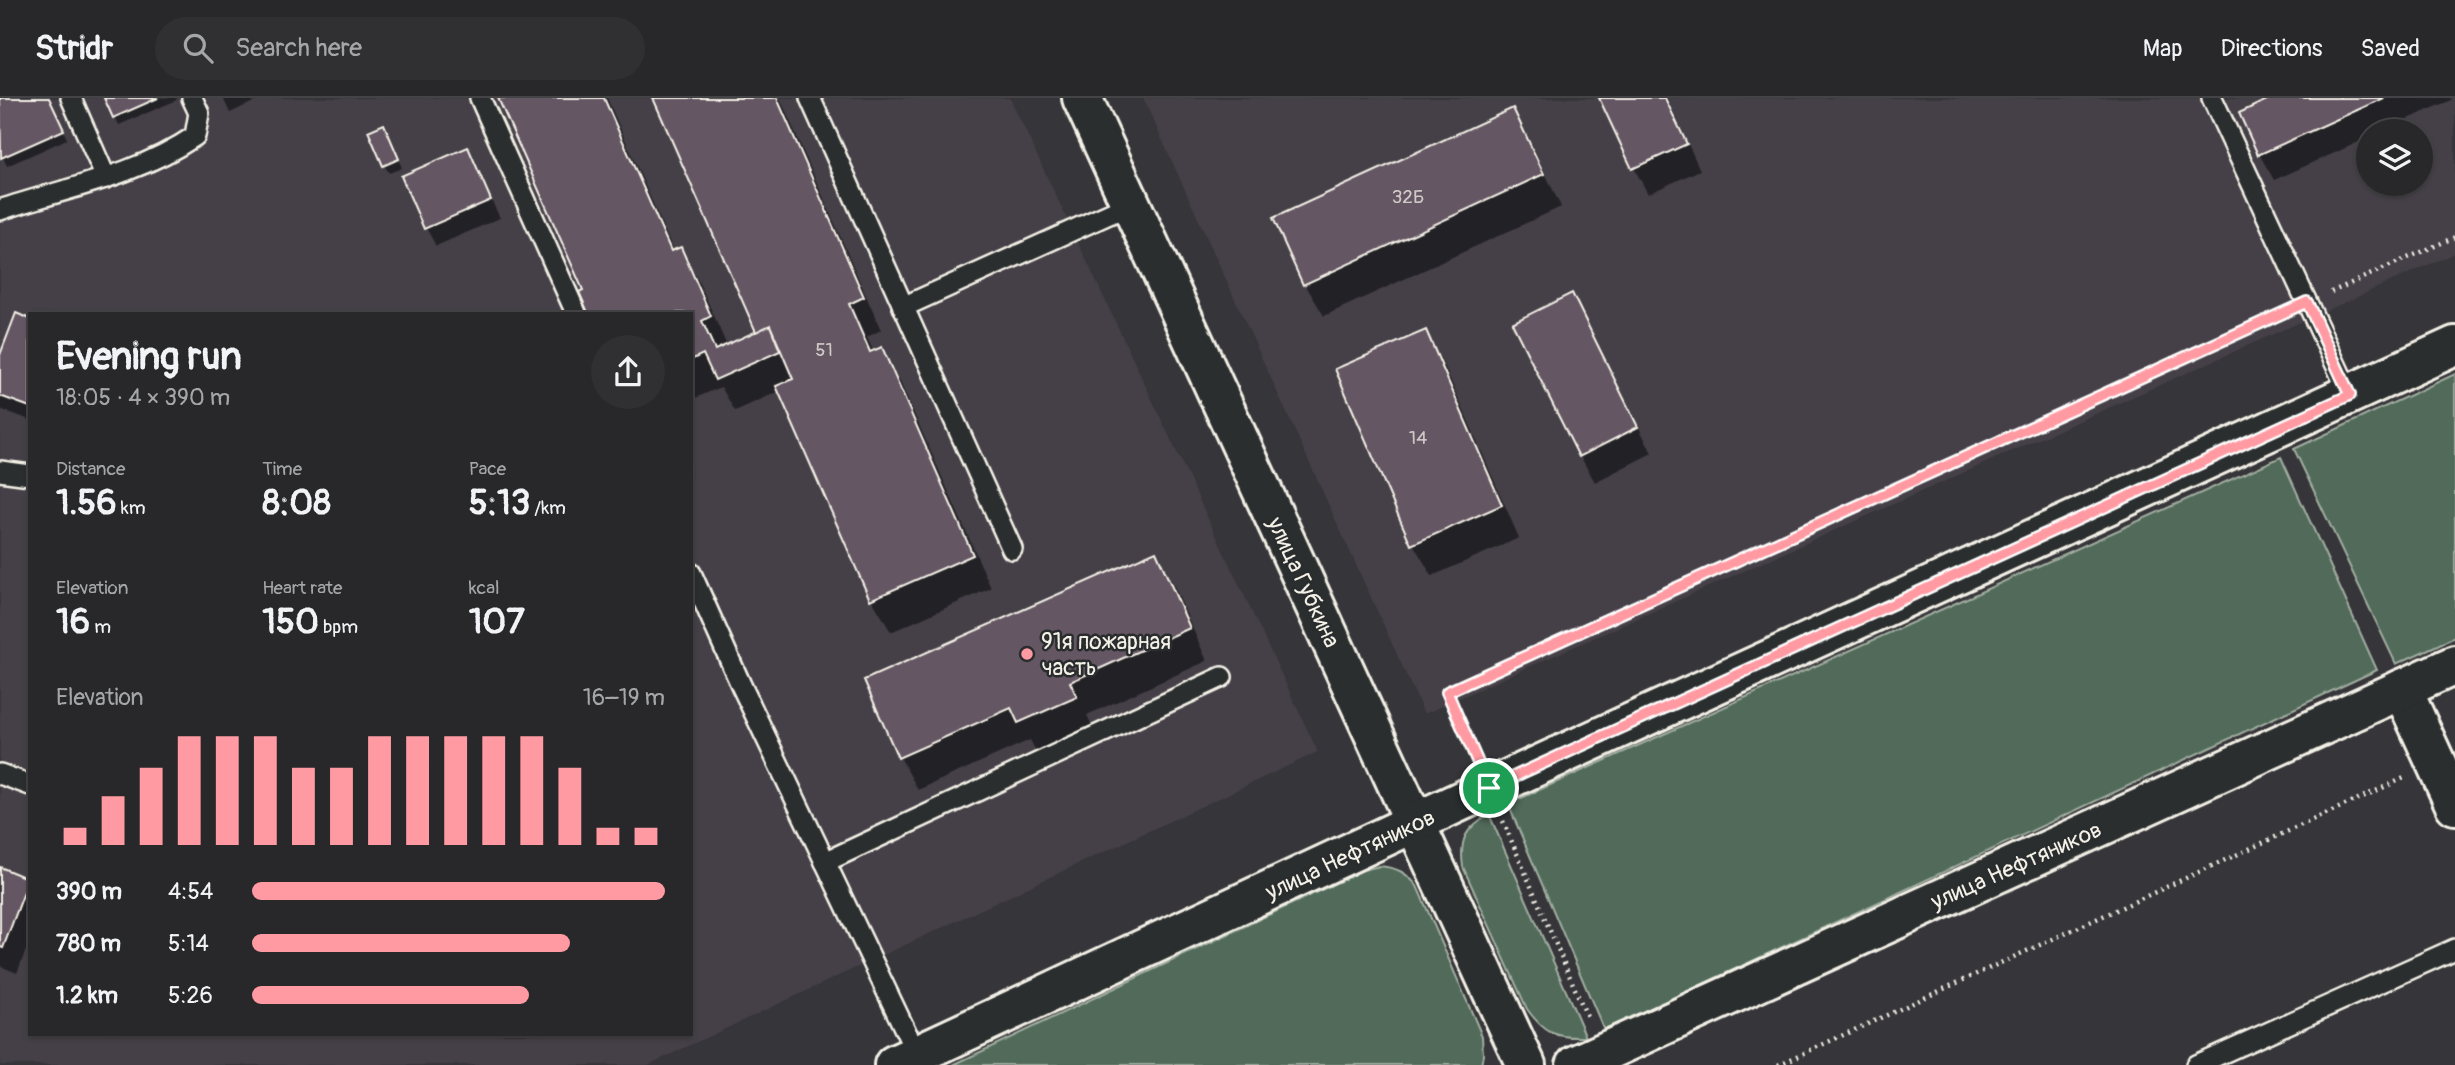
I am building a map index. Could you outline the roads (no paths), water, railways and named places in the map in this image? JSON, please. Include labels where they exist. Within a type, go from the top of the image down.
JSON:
[{"type":"main road","name":"улица Губкина","points":[[1083,98],[1526,1065]]},
{"type":"main road","name":"улица Нефтяников","points":[[905,1060],[1489,788],[2455,346]]},
{"type":"main road","name":"улица Нефтяников","points":[[1590,1059],[2455,665]]},
{"type":"main road","points":[[2402,689],[2455,805]]},
{"type":"lane","points":[[71,98],[106,178]]},
{"type":"lane","points":[[0,209],[106,178],[171,152],[195,136],[198,113],[192,98]]},
{"type":"lane","points":[[480,98],[576,312]]},
{"type":"lane","points":[[810,98],[1012,549]]},
{"type":"lane","points":[[2211,98],[2350,395]]},
{"type":"lane","points":[[903,307],[1131,204]]},
{"type":"lane","points":[[0,471],[28,475]]},
{"type":"lane","points":[[693,577],[825,862],[905,1060]]},
{"type":"lane","points":[[825,862],[1222,677]]},
{"type":"lane","points":[[0,774],[28,784]]},
{"type":"lane","points":[[2196,1065],[2455,949]]},
{"type":"place","name":"91я пожарная часть","points":[[1027,654]]}]
